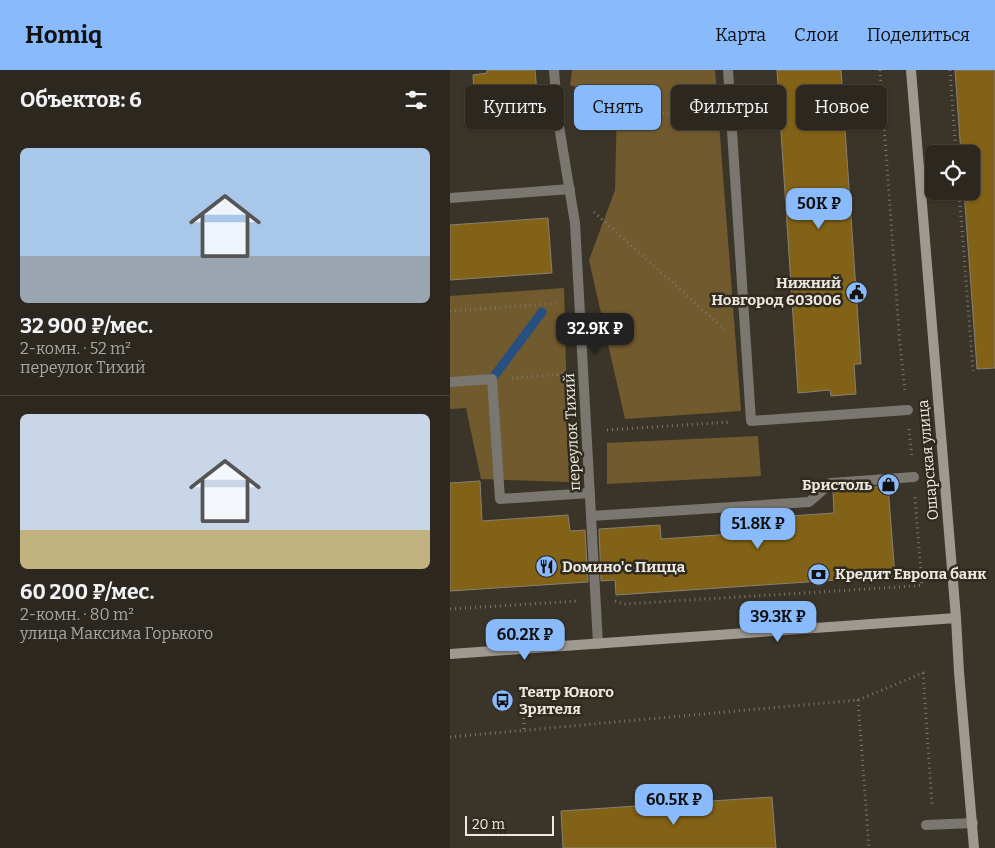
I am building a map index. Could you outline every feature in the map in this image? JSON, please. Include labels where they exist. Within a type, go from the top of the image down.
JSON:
[{"type":"main road","name":"Ошарская улица","points":[[911,70],[974,848]]},
{"type":"main road","points":[[450,654],[956,618]]},
{"type":"street","name":"переулок Тихий","points":[[554,70],[555,85]]},
{"type":"street","points":[[728,70],[751,421],[908,410]]},
{"type":"street","name":"переулок Тихий","points":[[560,130],[576,223],[598,644]]},
{"type":"street","points":[[450,198],[570,190]]},
{"type":"street","points":[[450,382],[492,379],[500,499],[590,493]]},
{"type":"street","points":[[591,516],[809,502],[832,483],[914,477]]},
{"type":"street","points":[[930,825],[973,823]]},
{"type":"path","points":[[450,610],[606,599],[624,604],[922,585],[908,410],[900,345],[880,70]]},
{"type":"path","points":[[950,70],[955,145]]},
{"type":"path","points":[[564,120],[671,113]]},
{"type":"path","points":[[570,190],[731,335]]},
{"type":"path","points":[[960,200],[973,371]]},
{"type":"path","points":[[450,311],[580,302]]},
{"type":"path","points":[[492,379],[584,373]]},
{"type":"path","points":[[586,431],[735,421]]},
{"type":"path","points":[[450,737],[858,700],[923,674],[930,825]]},
{"type":"path","points":[[523,694],[524,731]]},
{"type":"path","points":[[858,700],[869,848]]},
{"type":"shaded area","points":[[572,70],[715,70],[716,85],[671,85],[671,130],[720,130],[741,411],[625,419],[589,260],[615,190],[616,130],[661,130],[661,85],[574,85],[574,87],[570,85]]},
{"type":"shaded area","points":[[564,288],[569,482],[481,479],[466,408],[450,409],[450,296]]},
{"type":"shaded area","points":[[758,436],[761,476],[607,484],[607,443]]},
{"type":"building","points":[[487,70],[535,70],[536,85],[474,85],[473,75],[487,73]]},
{"type":"building","points":[[777,70],[841,70],[842,85],[796,85],[796,130],[845,130],[861,364],[854,364],[856,394],[831,396],[830,390],[798,393],[781,130],[786,130],[786,85],[778,85]]},
{"type":"building","points":[[955,70],[995,70],[995,368],[977,369],[965,200],[980,200],[980,145],[960,145]]},
{"type":"building","points":[[548,218],[552,273],[450,280],[450,225]]},
{"type":"building","points":[[480,481],[482,521],[568,515],[570,531],[585,530],[588,582],[450,591],[450,483]]},
{"type":"building","points":[[888,486],[895,576],[616,595],[615,580],[601,581],[599,529],[660,525],[661,539],[732,534],[731,520],[834,513],[834,490]]},
{"type":"building","points":[[772,797],[776,848],[563,848],[561,811]]},
{"type":"waterway","points":[[492,379],[542,312]]},
{"type":"place","name":"Нижний Новгород 603006","points":[[857,292]]},
{"type":"place","name":"Бристоль","points":[[888,485]]},
{"type":"place","name":"Dомино'с Пицца","points":[[546,567]]},
{"type":"place","name":"Кредит Европа банк","points":[[819,574]]},
{"type":"place","name":"Театр Юного Зрителя","points":[[503,701]]}]
